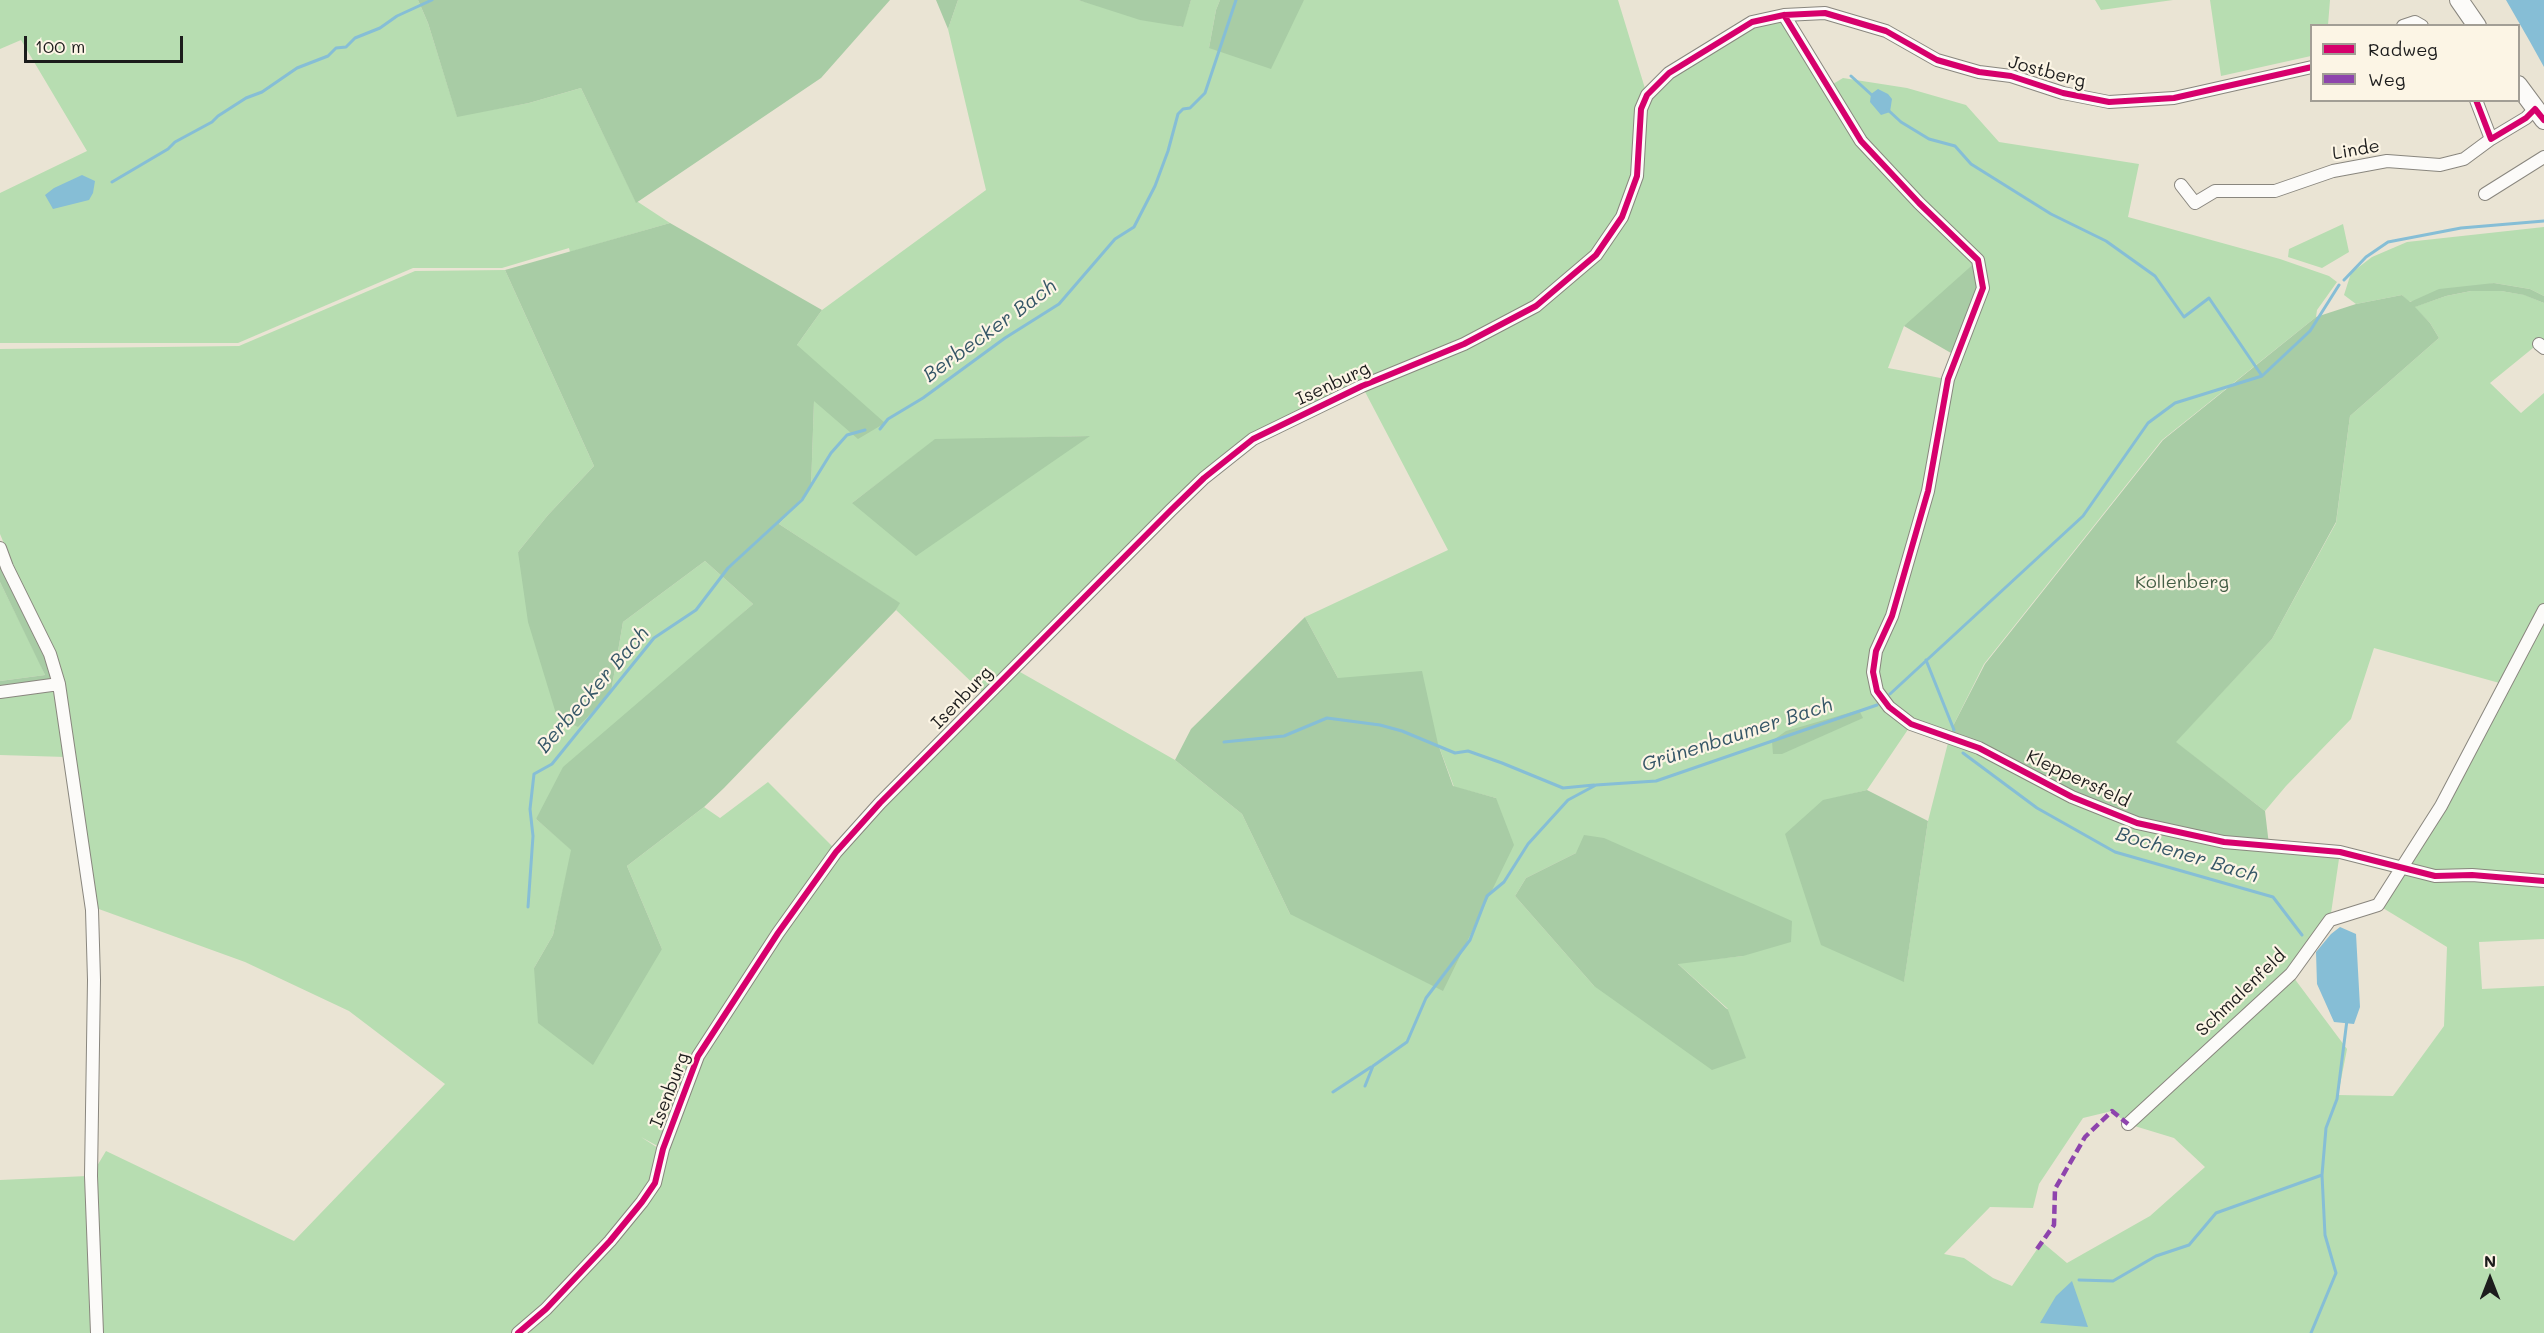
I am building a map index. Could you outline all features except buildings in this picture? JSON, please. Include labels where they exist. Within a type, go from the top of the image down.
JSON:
[{"type":"main road","points":[[2459,0],[2475,24]]},
{"type":"main road","points":[[2520,88],[2539,114]]},
{"type":"street","name":"Jostberg","points":[[1596,255],[1622,217],[1637,176],[1641,109],[1647,95],[1669,73],[1752,22],[1784,15],[1825,13],[1886,31],[1937,60],[1979,72],[2011,76],[2063,93],[2109,102],[2174,98],[2310,67]]},
{"type":"street","name":"Kleppersfeld","points":[[1784,15],[1861,141],[1919,203],[1978,260],[1983,288],[1948,379],[1928,491],[1892,616],[1876,651],[1873,672],[1877,691],[1889,707],[1911,724],[1979,748],[2072,797],[2137,823],[2224,842],[2340,852],[2435,876],[2472,875],[2544,880]]},
{"type":"street","points":[[2477,102],[2491,139]]},
{"type":"street","name":"Linde","points":[[2181,185],[2195,203],[2215,191],[2275,191],[2333,171],[2387,161],[2440,165],[2464,159],[2526,118],[2539,114]]},
{"type":"street","points":[[2485,194],[2544,157]]},
{"type":"street","name":"Isenburg","points":[[518,1333],[546,1308],[610,1241],[655,1183],[663,1149],[698,1056],[778,933],[836,852],[887,796],[1083,597],[1204,478],[1252,439],[1362,386],[1464,344],[1536,306],[1596,255]]},
{"type":"street","points":[[0,548],[17,589],[50,654],[59,684],[92,910],[94,980],[91,1176],[97,1333]]},
{"type":"street","points":[[2402,869],[2441,806],[2544,610]]},
{"type":"street","points":[[0,692],[59,684]]},
{"type":"street","name":"Schmalenfeld","points":[[2128,1124],[2291,974],[2330,920],[2378,905],[2402,869]]},
{"type":"green space","points":[[0,0],[418,0],[428,23],[457,116],[529,103],[581,88],[635,200],[670,223],[570,252],[569,248],[502,268],[413,268],[238,343],[0,343],[0,193],[87,151],[21,40],[0,49]]},
{"type":"green space","points":[[418,0],[890,0],[821,78],[636,203],[581,88],[529,103],[457,117],[428,23]]},
{"type":"green space","points":[[936,0],[958,0],[948,29]]},
{"type":"green space","points":[[958,0],[1078,0],[1182,27],[1191,0],[1220,0],[1209,48],[1304,0],[1618,0],[1647,95],[1752,22],[1784,15],[1828,87],[1843,78],[1907,88],[1966,105],[1999,142],[2139,164],[2128,217],[2280,259],[2329,276],[2337,282],[2317,310],[2316,317],[2162,440],[1984,664],[1953,726],[1950,739],[2137,823],[2340,852],[2330,920],[2291,974],[2347,1049],[2338,1095],[2393,1096],[2444,1026],[2447,947],[2378,905],[2544,619],[2544,939],[2479,942],[2482,989],[2544,986],[2544,1333],[529,1333],[647,1204],[663,1149],[641,1137],[658,1148],[649,1180],[639,1199],[606,1238],[513,1333],[99,1333],[91,1176],[106,1151],[294,1241],[445,1084],[349,1011],[245,962],[96,908],[64,687],[0,534],[0,349],[239,346],[415,271],[505,270],[594,466],[548,515],[518,552],[611,692],[623,622],[705,561],[753,604],[676,672],[536,819],[572,850],[553,935],[534,968],[662,949],[627,866],[704,807],[720,818],[768,782],[840,854],[1004,676],[982,692],[896,610],[899,603],[779,524],[811,488],[814,400],[797,345],[822,310],[986,190],[948,29]],"holes":[[[1983,288],[1951,380],[1888,368],[1904,326]],[[1362,386],[1448,550],[1305,617],[1338,678],[1438,744],[1454,787],[1496,798],[1290,914],[1242,814],[1175,760],[1013,668],[1252,439]],[[1089,436],[852,503],[935,440]],[[1911,725],[1949,739],[1928,821],[1904,981],[1823,801],[1867,790]],[[1576,853],[1743,956],[1677,963],[1728,1009],[1594,986],[1515,896],[1526,878]],[[2112,1111],[2128,1124],[2174,1138],[2205,1167],[2150,1216],[2067,1263],[2042,1242],[2012,1286],[1993,1278],[1964,1258],[1944,1254],[1990,1207],[2033,1208],[2039,1184],[2083,1118]]]},
{"type":"green space","points":[[1078,0],[1191,0],[1183,27],[1140,20]]},
{"type":"green space","points":[[1220,0],[1304,0],[1271,69],[1209,48]]},
{"type":"green space","points":[[2095,0],[2173,0],[2101,10]]},
{"type":"green space","points":[[2210,0],[2330,0],[2328,24],[2310,24],[2310,56],[2221,76]]},
{"type":"green space","points":[[670,223],[822,310],[797,345],[885,423],[858,439],[814,401],[811,488],[779,524],[900,603],[896,610],[724,788],[704,807],[627,866],[662,949],[593,1065],[538,1023],[534,968],[553,935],[571,850],[536,819],[563,767],[753,604],[705,561],[623,622],[611,692],[578,727],[557,717],[528,622],[518,552],[548,515],[594,466],[505,270]]},
{"type":"green space","points":[[2343,224],[2349,252],[2322,268],[2288,257],[2289,249]]},
{"type":"green space","points":[[2544,227],[2544,296],[2530,289],[2494,283],[2409,302],[2402,295],[2356,304],[2344,295],[2351,273],[2372,257],[2407,242]]},
{"type":"green space","points":[[1978,260],[1983,288],[1951,353],[1904,326]]},
{"type":"green space","name":"Kollenberg","points":[[2494,283],[2530,289],[2544,296],[2544,303],[2524,295],[2501,291],[2471,291],[2446,296],[2415,307],[2430,323],[2439,338],[2350,416],[2336,522],[2272,639],[2176,742],[2265,811],[2269,845],[2137,823],[1950,739],[1953,726],[1985,664],[2163,440],[2316,317],[2356,304],[2402,295],[2410,302],[2439,289]]},
{"type":"green space","points":[[2471,291],[2501,291],[2525,295],[2544,303],[2544,339],[2490,383],[2521,413],[2544,393],[2544,603],[2503,684],[2374,648],[2351,719],[2265,811],[2175,742],[2272,639],[2336,523],[2350,416],[2439,338],[2430,323],[2414,307],[2446,296]]},
{"type":"green space","points":[[1090,436],[916,556],[852,503],[935,439]]},
{"type":"green space","points":[[0,560],[41,644],[53,677],[51,681],[0,690],[0,681],[45,675],[0,582]]},
{"type":"green space","points":[[0,582],[39,661],[45,675],[0,681]]},
{"type":"green space","points":[[1305,617],[1338,678],[1422,671],[1438,744],[1453,786],[1496,798],[1514,845],[1443,991],[1290,914],[1242,814],[1175,760],[1191,729]]},
{"type":"green space","points":[[51,690],[55,692],[66,757],[0,755],[0,695]]},
{"type":"green space","points":[[1859,710],[1863,718],[1782,754],[1773,754],[1772,741],[1786,731]]},
{"type":"green space","points":[[1867,790],[1928,821],[1904,982],[1821,945],[1785,834],[1823,800]]},
{"type":"green space","points":[[1584,835],[1604,838],[1792,921],[1791,942],[1743,956],[1678,964],[1728,1010],[1746,1058],[1712,1070],[1594,986],[1515,896],[1526,878],[1576,853]]},
{"type":"green space","points":[[87,1176],[93,1333],[0,1333],[0,1180]]},
{"type":"water","points":[[2506,0],[2544,0],[2544,67],[2520,24]]},
{"type":"water","points":[[1878,89],[1892,99],[1890,112],[1881,115],[1870,102],[1871,94]]},
{"type":"water","points":[[82,175],[95,181],[89,200],[53,209],[45,195],[54,188]]},
{"type":"water","points":[[2340,927],[2356,934],[2360,1007],[2354,1024],[2334,1022],[2317,984],[2316,952]]},
{"type":"water","points":[[2072,1281],[2088,1327],[2040,1323],[2056,1296]]},
{"type":"waterway","points":[[112,182],[168,149],[175,142],[212,122],[246,98],[262,92],[297,68],[328,56],[336,48],[346,47],[355,38],[380,28],[397,16],[432,0]]},
{"type":"waterway","name":"Berbecker Bach","points":[[880,429],[888,419],[923,398],[1005,338],[1059,304],[1115,239],[1134,227],[1155,186],[1178,114],[1183,109],[1190,108],[1205,93],[1236,0]]},
{"type":"waterway","points":[[1851,76],[1874,97]]},
{"type":"waterway","points":[[1888,110],[1901,122],[1929,139],[1955,146],[1971,164],[2051,214],[2106,241],[2155,276],[2184,317],[2209,298],[2262,376]]},
{"type":"waterway","name":"Grünenbaumer Bach","points":[[2344,280],[2366,257],[2388,242],[2461,228],[2544,221]]},
{"type":"waterway","name":"Grünenbaumer Bach","points":[[1890,694],[2083,516],[2148,423],[2175,403],[2262,376],[2310,331],[2339,285]]},
{"type":"waterway","name":"Berbecker Bach","points":[[528,907],[533,836],[530,809],[534,774],[552,764],[654,638],[696,610],[728,568],[802,500],[831,453],[847,435],[865,430]]},
{"type":"waterway","name":"Bochener Bach","points":[[1926,660],[1954,730]]},
{"type":"waterway","name":"Grünenbaumer Bach","points":[[1365,1086],[1373,1066],[1407,1042],[1426,998],[1470,940],[1487,896],[1504,882],[1528,844],[1568,800],[1596,785],[1656,781],[1877,705]]},
{"type":"waterway","points":[[1224,742],[1284,736],[1327,718],[1380,725],[1402,731],[1455,753],[1468,751],[1502,763],[1563,788],[1594,785]]},
{"type":"waterway","name":"Bochener Bach","points":[[1963,753],[2037,808],[2115,852],[2273,897],[2302,935]]},
{"type":"waterway","name":"Bochener Bach","points":[[2311,1333],[2336,1273],[2325,1235],[2322,1175],[2326,1128],[2337,1099],[2347,1020]]},
{"type":"waterway","points":[[1333,1092],[1371,1067]]},
{"type":"waterway","points":[[2079,1280],[2113,1281],[2156,1256],[2189,1245],[2216,1213],[2322,1175]]},
{"type":"marked path","points":[[2037,1249],[2054,1225],[2055,1189],[2085,1137],[2112,1111],[2128,1124]]},
{"type":"cycle path","points":[[518,1333],[546,1309],[610,1241],[655,1183],[663,1149],[698,1056],[778,933],[836,852],[880,803],[1171,510],[1204,478],[1253,439],[1362,386],[1464,344],[1536,306],[1596,255],[1622,217],[1637,176],[1641,109],[1647,95],[1669,73],[1752,22],[1784,15],[1825,13],[1886,31],[1937,60],[1979,72],[2011,76],[2063,93],[2109,102],[2174,98],[2310,67]]},
{"type":"cycle path","points":[[1784,15],[1861,141],[1919,203],[1978,260],[1983,288],[1948,379],[1928,491],[1892,616],[1876,651],[1873,672],[1877,691],[1889,707],[1911,724],[1979,748],[2072,797],[2137,823],[2224,842],[2340,852],[2435,876],[2472,875],[2544,881]]},
{"type":"cycle path","points":[[2477,102],[2491,139],[2526,118],[2535,109],[2544,120]]}]
